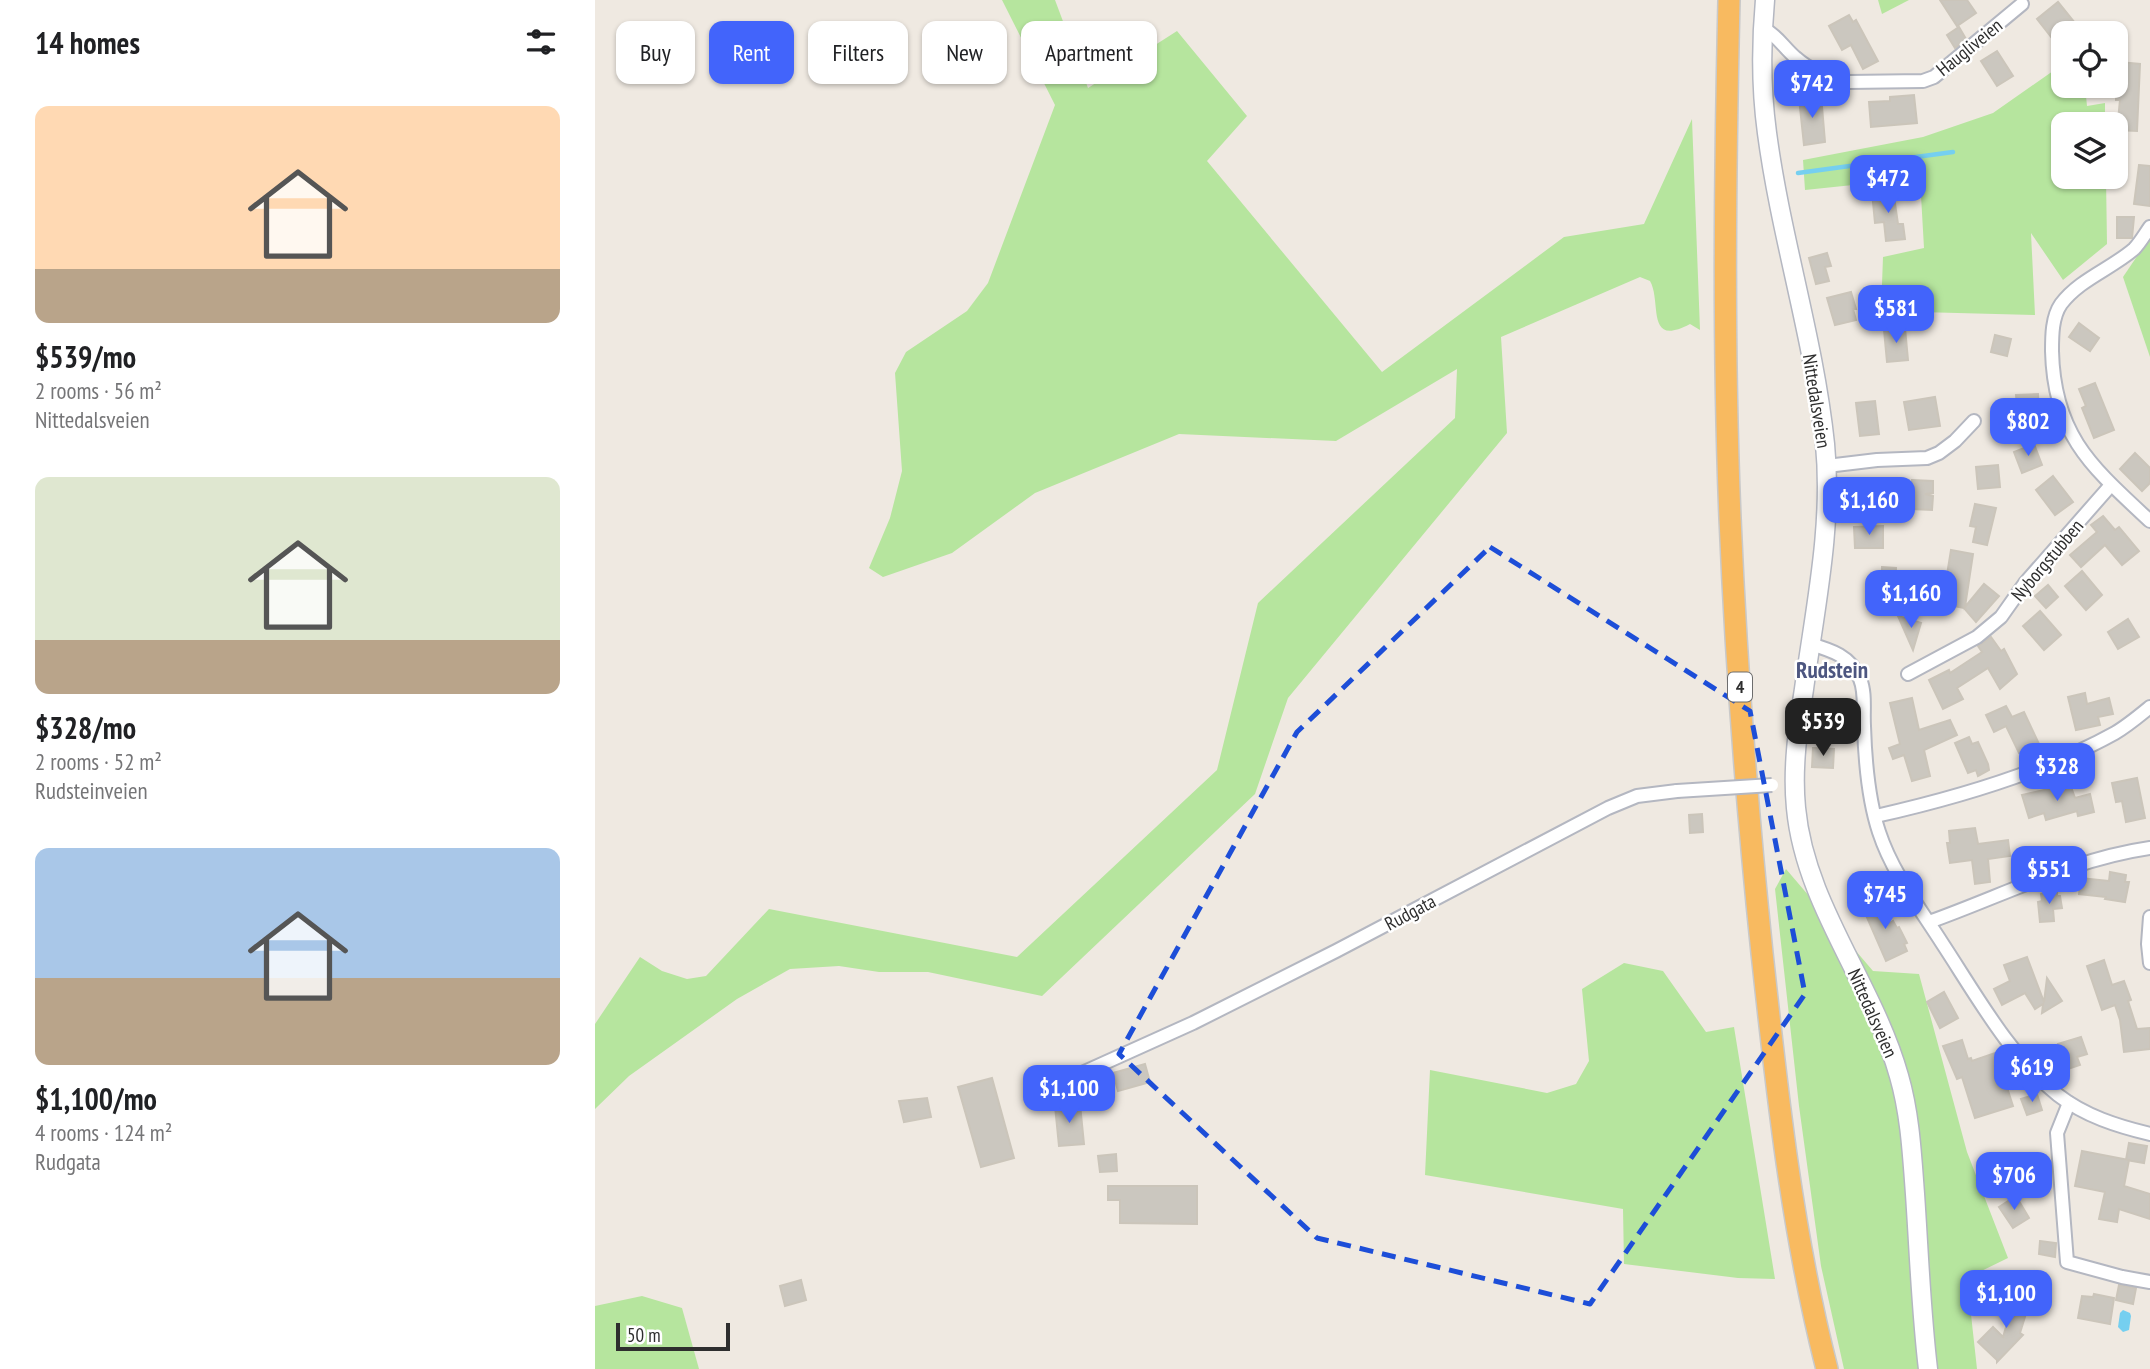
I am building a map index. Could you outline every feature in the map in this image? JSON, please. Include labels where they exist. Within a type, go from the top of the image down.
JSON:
[{"type":"highway","name":"4","points":[[1715,0],[1713,373],[1717,518],[1729,734],[1750,973],[1769,1133],[1789,1258],[1813,1369]]},
{"type":"highway","name":"4","points":[[1729,0],[1725,273],[1728,464],[1748,813],[1784,1143],[1802,1256],[1826,1369]]},
{"type":"main road","name":"Nittedalsveien","points":[[1765,0],[1762,72],[1767,134],[1815,377],[1827,467],[1826,523],[1797,738],[1794,785],[1798,824],[1810,872],[1886,1038],[1903,1094],[1912,1158],[1928,1369]]},
{"type":"street","name":"Haugliveien","points":[[1763,28],[1773,33],[1805,65],[1839,80],[1923,81],[1934,77],[2022,4]]},
{"type":"street","points":[[2150,227],[2134,248],[2072,292],[2059,306],[2052,331],[2053,372],[2059,408],[2067,427],[2091,463],[2150,521]]},
{"type":"street","points":[[1827,467],[1927,457],[1939,453],[1955,441],[1974,421]]},
{"type":"street","name":"Nyborgstubben","points":[[1908,674],[1977,637],[1995,622],[2025,583],[2111,485]]},
{"type":"street","points":[[1810,644],[1828,649],[1849,661],[1861,680],[1867,763],[1879,832],[1908,892],[2011,1045],[2044,1082],[2079,1110],[2113,1125],[2150,1134]]},
{"type":"street","points":[[1876,817],[1956,796],[2064,758],[2118,732],[2150,707]]},
{"type":"street","name":"Rudgata","points":[[1040,1092],[1217,1011],[1608,807],[1637,796],[1677,791],[1794,785]]},
{"type":"street","points":[[1929,922],[2060,871],[2127,851],[2150,848]]},
{"type":"street","points":[[2150,917],[2150,963]]},
{"type":"street","points":[[2069,1103],[2057,1133],[2067,1262],[2150,1282]]},
{"type":"highlighted area","points":[[1490,547],[1750,711],[1805,994],[1590,1304],[1317,1238],[1119,1054],[1297,732]]},
{"type":"green space","points":[[1002,0],[1055,0],[1063,21],[1021,21],[1021,38]]},
{"type":"green space","points":[[1878,0],[1909,0],[1882,14]]},
{"type":"green space","points":[[1177,31],[1247,116],[1207,161],[1382,372],[1564,237],[1644,224],[1692,119],[1700,330],[1690,324],[1676,330],[1666,330],[1661,326],[1650,281],[1640,277],[1501,337],[1507,433],[1288,698],[1255,794],[1042,996],[928,972],[879,972],[839,966],[790,969],[737,999],[629,1076],[595,1109],[595,1024],[640,957],[662,971],[687,979],[706,976],[769,909],[1017,957],[1217,770],[1258,603],[1455,418],[1457,369],[1336,441],[1179,434],[1035,493],[952,553],[883,577],[869,568],[890,518],[902,471],[895,373],[906,352],[967,311],[988,283],[1055,105],[1044,84],[1086,84],[1088,88],[1094,84],[1157,84],[1157,44]]},
{"type":"green space","points":[[2051,72],[2051,98],[2086,98],[2087,106],[2105,103],[2105,112],[2051,112],[2051,189],[2106,189],[2107,244],[2063,280],[2031,233],[2035,315],[1881,311],[1883,257],[1924,248],[1920,178],[1805,190],[1803,160],[1923,137],[1993,113]]},
{"type":"green space","points":[[2150,237],[2150,357],[2123,277]]},
{"type":"green space","points":[[1786,869],[1873,971],[1919,974],[1967,1152],[2008,1258],[1967,1278],[1977,1369],[1844,1369],[1821,1266],[1799,1106],[1775,889]]},
{"type":"green space","points":[[1624,963],[1663,971],[1706,1032],[1734,1027],[1775,1279],[1738,1278],[1624,1264],[1623,1209],[1425,1175],[1430,1070],[1547,1093],[1576,1084],[1589,1061],[1582,989]]},
{"type":"green space","points":[[642,1296],[682,1308],[699,1369],[595,1369],[595,1306]]},
{"type":"water","points":[[2123,1310],[2131,1316],[2129,1330],[2123,1332],[2118,1327]]},
{"type":"building","points":[[1940,0],[1967,0],[1976,13],[1957,26]]},
{"type":"building","points":[[2058,2],[2073,21],[2051,21],[2051,37],[2037,19]]},
{"type":"building","points":[[1849,15],[1853,22],[1856,20],[1878,61],[1863,69],[1851,45],[1842,50],[1829,26]]},
{"type":"building","points":[[1959,27],[1966,39],[1955,48],[1947,35]]},
{"type":"building","points":[[1997,51],[2013,76],[1997,86],[1981,61]]},
{"type":"building","points":[[2128,63],[2140,64],[2137,131],[2128,131],[2128,112],[2119,112],[2120,100],[2116,100],[2128,98]]},
{"type":"building","points":[[1821,95],[1825,142],[1804,145],[1799,98]]},
{"type":"building","points":[[1914,95],[1917,123],[1871,127],[1869,102],[1890,101],[1890,97]]},
{"type":"building","points":[[2139,165],[2150,166],[2150,206],[2134,204]]},
{"type":"building","points":[[1893,190],[1898,224],[1903,224],[1905,239],[1886,241],[1884,222],[1875,223],[1872,192]]},
{"type":"building","points":[[2117,217],[2134,217],[2132,238],[2117,238]]},
{"type":"building","points":[[1827,253],[1831,266],[1825,267],[1829,281],[1816,284],[1809,258]]},
{"type":"building","points":[[1851,292],[1856,320],[1835,325],[1827,298]]},
{"type":"building","points":[[2079,323],[2099,338],[2090,351],[2069,337]]},
{"type":"building","points":[[1905,328],[1908,360],[1887,362],[1884,330]]},
{"type":"building","points":[[1995,335],[2011,339],[2007,356],[1991,352]]},
{"type":"building","points":[[2095,383],[2114,430],[2094,438],[2082,408],[2086,406],[2079,389]]},
{"type":"building","points":[[2038,394],[2039,417],[2018,418],[2016,395]]},
{"type":"building","points":[[1935,397],[1940,426],[1909,430],[1904,402]]},
{"type":"building","points":[[1875,401],[1879,434],[1860,436],[1856,403]]},
{"type":"building","points":[[2034,444],[2042,465],[2022,473],[2014,452]]},
{"type":"building","points":[[2135,453],[2150,468],[2150,483],[2142,491],[2120,469]]},
{"type":"building","points":[[1998,465],[2000,487],[1978,489],[1976,467]]},
{"type":"building","points":[[2053,476],[2073,502],[2055,515],[2036,490]]},
{"type":"building","points":[[1912,480],[1933,481],[1933,493],[1925,494],[1933,496],[1932,510],[1911,509]]},
{"type":"building","points":[[1887,499],[1908,501],[1906,519],[1885,517]]},
{"type":"building","points":[[1975,504],[1996,508],[1987,545],[1973,542],[1976,527],[1970,526]]},
{"type":"building","points":[[2103,516],[2115,530],[2119,527],[2139,551],[2122,565],[2105,545],[2081,567],[2070,555],[2097,532],[2091,525]]},
{"type":"building","points":[[1883,526],[1883,548],[1855,548],[1854,527]]},
{"type":"building","points":[[1951,550],[1973,554],[1965,607],[1984,584],[1999,596],[1976,622],[1964,608],[1934,602],[1939,580],[1946,581]]},
{"type":"building","points":[[1882,567],[1896,568],[1895,597],[1881,596]]},
{"type":"building","points":[[2082,571],[2102,595],[2086,610],[2065,586]]},
{"type":"building","points":[[2048,585],[2058,597],[2046,608],[2035,596]]},
{"type":"building","points":[[2040,611],[2061,635],[2044,650],[2023,626]]},
{"type":"building","points":[[1898,616],[1921,623],[1913,650]]},
{"type":"building","points":[[2128,619],[2139,637],[2118,649],[2108,632]]},
{"type":"building","points":[[1991,637],[2001,651],[2004,649],[2017,674],[2000,689],[1988,668],[1957,688],[1963,699],[1943,709],[1929,680],[1949,670],[1950,673],[1982,652],[1978,646]]},
{"type":"building","points":[[2085,693],[2087,704],[2109,698],[2113,714],[2098,717],[2100,725],[2076,730],[2068,697]]},
{"type":"building","points":[[1912,698],[1919,730],[1950,720],[1957,735],[1924,750],[1930,776],[1912,781],[1904,755],[1893,759],[1889,748],[1900,744],[1890,703]]},
{"type":"building","points":[[2006,706],[2012,717],[2024,712],[2039,744],[2019,753],[2006,726],[1994,732],[1986,715]]},
{"type":"building","points":[[1969,737],[1972,744],[1978,742],[1988,764],[1989,770],[1978,776],[1976,770],[1968,773],[1955,743]]},
{"type":"building","points":[[1813,748],[1834,749],[1833,768],[1812,767]]},
{"type":"building","points":[[2137,778],[2145,818],[2126,822],[2122,801],[2116,802],[2112,783]]},
{"type":"building","points":[[2070,784],[2075,798],[2090,794],[2094,812],[2078,816],[2077,811],[2046,820],[2044,813],[2029,818],[2022,795]]},
{"type":"building","points":[[1702,814],[1703,832],[1690,833],[1689,815]]},
{"type":"building","points":[[1975,828],[1978,844],[2008,840],[2010,856],[1988,859],[1990,882],[1975,884],[1972,860],[1950,863],[1947,843],[1950,843],[1949,831]]},
{"type":"building","points":[[2110,872],[2126,875],[2125,882],[2129,882],[2125,902],[2079,894],[2081,878],[2109,881]]},
{"type":"building","points":[[2057,892],[2062,908],[2053,909],[2054,921],[2040,922],[2038,902],[2042,901],[2041,894]]},
{"type":"building","points":[[1878,898],[1890,923],[1893,921],[1897,928],[1899,927],[1907,943],[1904,944],[1907,951],[1886,961],[1862,906]]},
{"type":"building","points":[[2027,957],[2044,1002],[2047,978],[2062,1001],[2042,1013],[2043,1004],[2035,1009],[2025,993],[2002,1005],[1994,989],[2010,981],[2004,965]]},
{"type":"building","points":[[2104,960],[2112,985],[2124,981],[2137,1029],[2150,1028],[2150,1049],[2124,1052],[2115,1005],[2102,1010],[2087,966]]},
{"type":"building","points":[[1944,992],[1958,1018],[1940,1028],[1927,1002]]},
{"type":"building","points":[[2081,1037],[2087,1054],[2077,1057],[2080,1065],[2065,1070],[2058,1044]]},
{"type":"building","points":[[1962,1040],[1968,1059],[1971,1058],[1972,1061],[1998,1052],[2013,1106],[1975,1118],[1962,1077],[1957,1079],[1943,1046]]},
{"type":"building","points":[[1145,1064],[1150,1082],[1118,1091],[1113,1073]]},
{"type":"building","points":[[992,1078],[1014,1158],[981,1167],[958,1087]]},
{"type":"building","points":[[2037,1094],[2042,1110],[2027,1115],[2021,1099]]},
{"type":"building","points":[[927,1098],[931,1117],[904,1122],[899,1101]]},
{"type":"building","points":[[1080,1104],[1084,1144],[1059,1146],[1055,1106]]},
{"type":"building","points":[[2129,1143],[2147,1146],[2144,1163],[2126,1160]]},
{"type":"building","points":[[2082,1151],[2129,1160],[2124,1186],[2150,1194],[2150,1219],[2119,1209],[2117,1222],[2099,1219],[2105,1192],[2075,1186]]},
{"type":"building","points":[[1116,1154],[1117,1171],[1100,1172],[1098,1156]]},
{"type":"building","points":[[1108,1186],[1197,1186],[1197,1224],[1120,1223],[1120,1200],[1108,1200]]},
{"type":"building","points":[[2016,1196],[2029,1218],[2013,1228],[1999,1207]]},
{"type":"building","points":[[2040,1241],[2056,1243],[2055,1257],[2039,1254]]},
{"type":"building","points":[[801,1280],[806,1300],[785,1306],[780,1286]]},
{"type":"building","points":[[2119,1285],[2136,1288],[2133,1304],[2116,1300]]},
{"type":"building","points":[[2010,1294],[2024,1298],[2022,1306],[2028,1307],[2020,1333],[2023,1335],[1997,1362],[1978,1342],[1993,1327],[2003,1337],[2012,1307],[2007,1306]]},
{"type":"building","points":[[2094,1294],[2114,1298],[2110,1324],[2078,1318],[2082,1296],[2093,1297]]},
{"type":"waterway","points":[[1798,173],[1953,152]]},
{"type":"district","name":"Rudstein","points":[[1832,670]]}]
